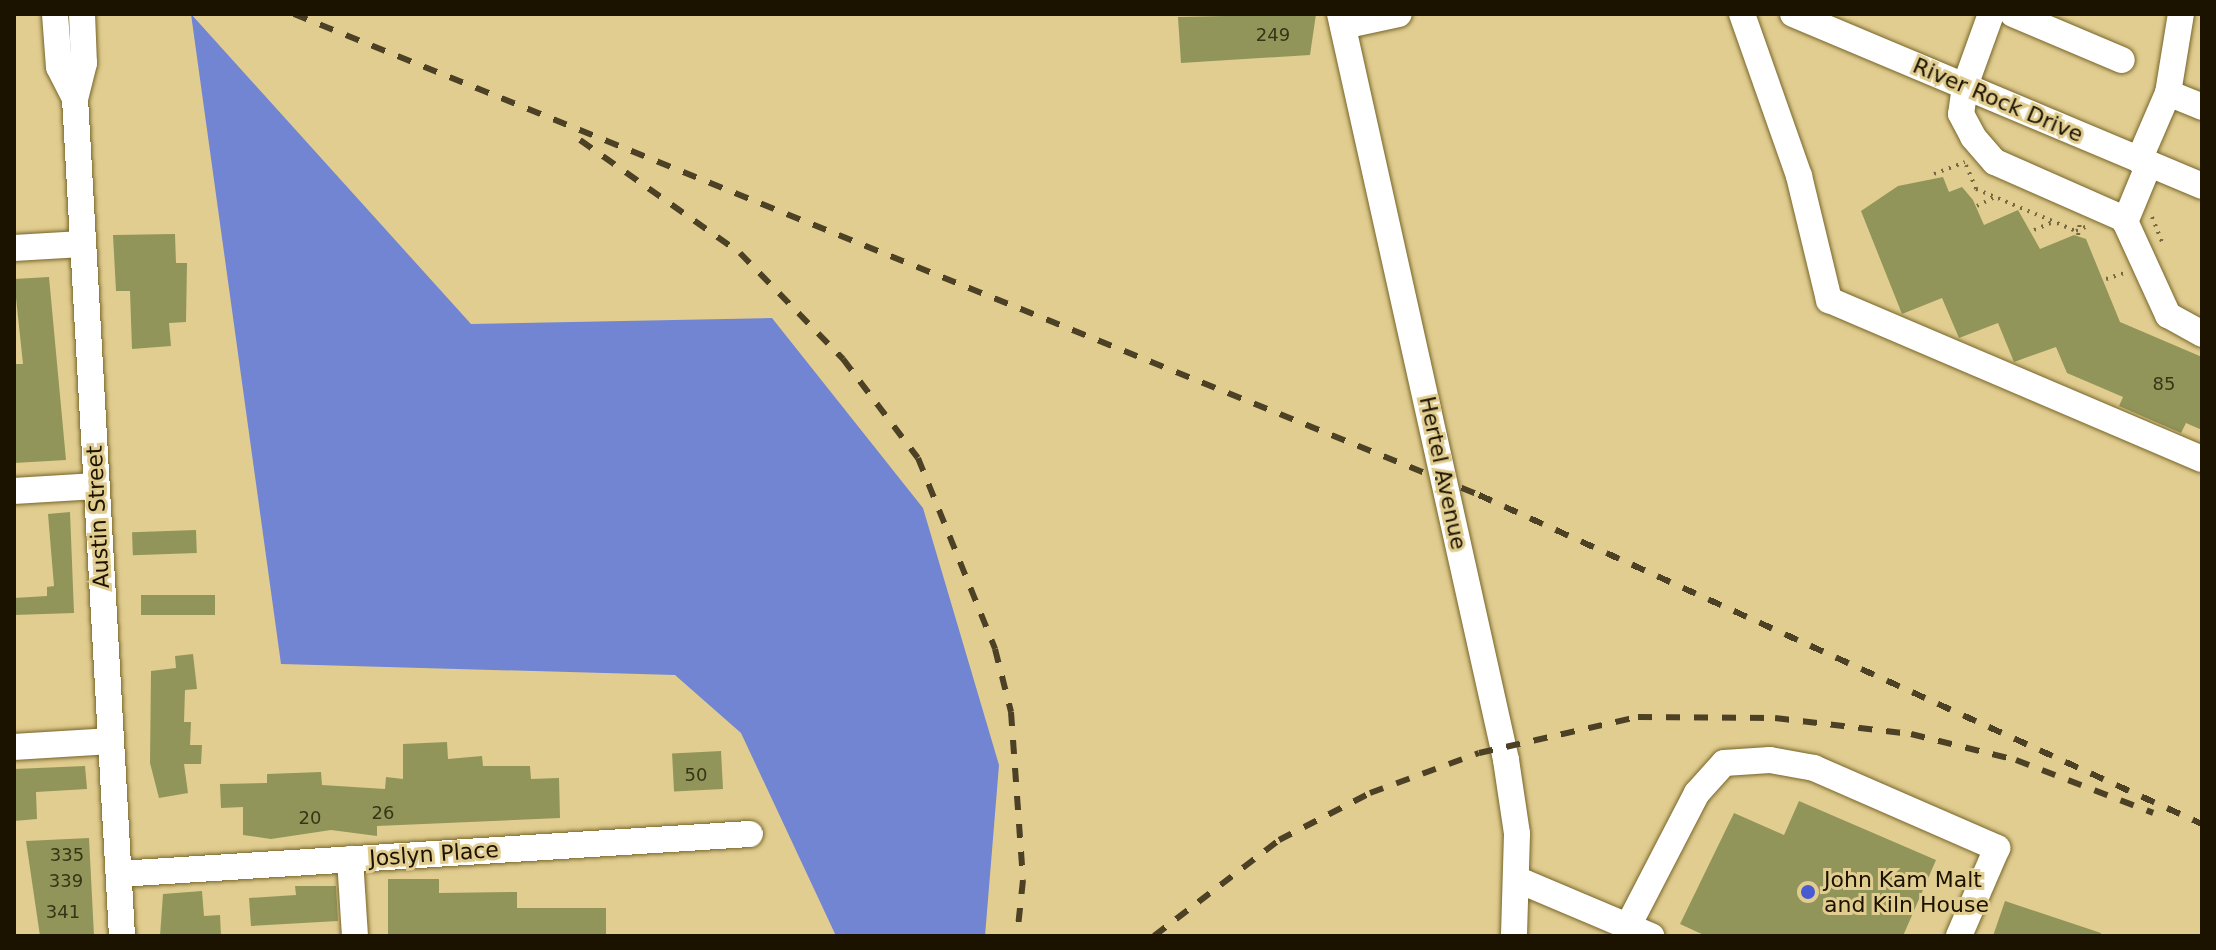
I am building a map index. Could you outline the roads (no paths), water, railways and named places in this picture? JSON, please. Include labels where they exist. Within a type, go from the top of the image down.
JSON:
[{"type":"street","name":"Austin Street","points":[[55,14],[59,67],[75,98]]},
{"type":"street","name":"Austin Street","points":[[82,14],[84,63],[75,98],[122,936]]},
{"type":"street","points":[[1342,20],[1399,14]]},
{"type":"street","points":[[1742,14],[1799,176],[1829,300],[2202,459]]},
{"type":"street","name":"River Rock Drive","points":[[1793,14],[2202,186]]},
{"type":"street","points":[[1991,14],[1965,86],[1961,114],[1986,155],[2125,222],[2168,315],[2202,334]]},
{"type":"street","points":[[2013,14],[2122,60]]},
{"type":"street","points":[[2125,222],[2168,93],[2181,14]]},
{"type":"street","name":"Hertel Avenue","points":[[1342,20],[1506,760],[1516,879],[1514,936]]},
{"type":"street","points":[[2168,93],[2202,107]]},
{"type":"street","points":[[14,248],[82,244]]},
{"type":"street","points":[[14,491],[96,486]]},
{"type":"street","points":[[14,747],[111,741]]},
{"type":"street","points":[[1516,879],[1640,931],[1697,793],[1724,763],[1770,760],[1814,768],[1997,848],[1959,936]]},
{"type":"street","name":"Joslyn Place","points":[[119,874],[750,834]]},
{"type":"street","points":[[350,859],[355,936]]},
{"type":"railway","points":[[294,14],[1479,495],[2202,824]]},
{"type":"railway","points":[[580,140],[740,253],[843,359],[918,458],[995,649],[1011,712],[1023,880],[1017,936]]},
{"type":"railway","points":[[1154,936],[1279,840],[1370,793],[1479,753],[1638,717],[1775,718],[1911,734],[2016,760],[2153,813]]},
{"type":"place","name":"John Kam Malt and Kiln House","points":[[1808,892]]}]
